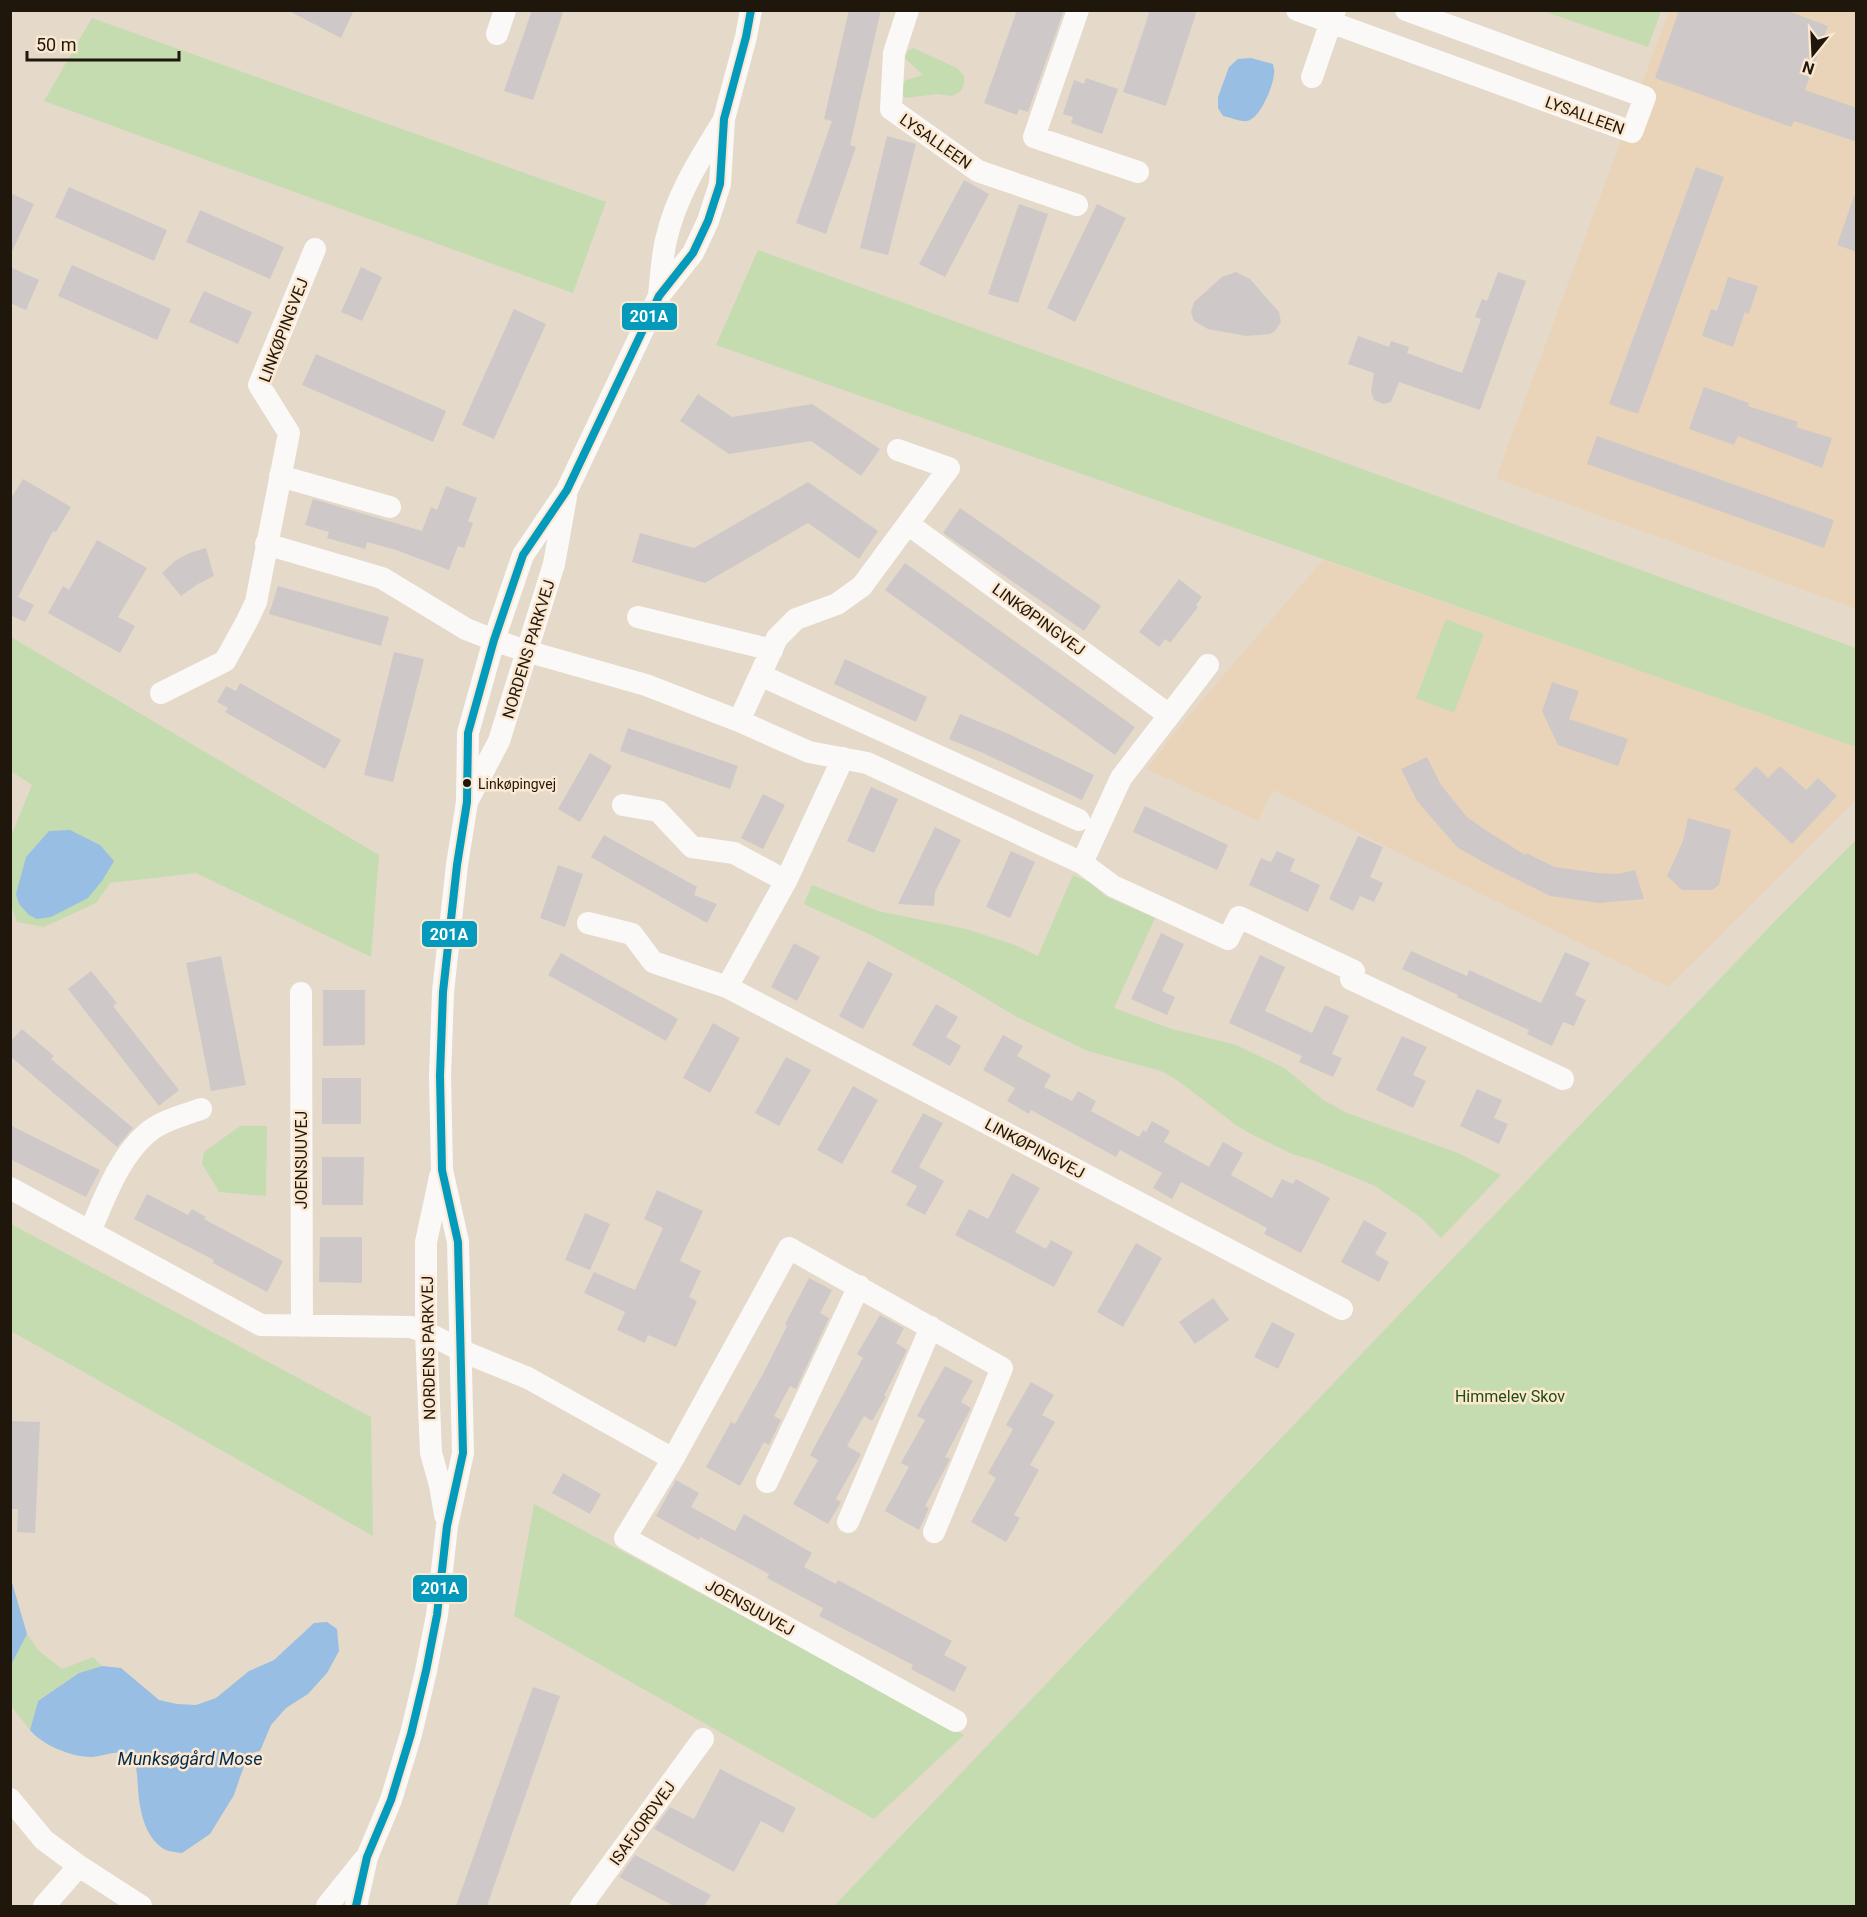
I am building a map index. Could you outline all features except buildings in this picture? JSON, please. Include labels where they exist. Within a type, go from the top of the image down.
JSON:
[{"type":"street","points":[[497,34],[505,10]]},
{"type":"street","name":"NORDENS PARKVEJ","points":[[356,1906],[367,1857],[391,1800],[419,1703],[437,1615],[447,1526],[463,1453],[458,1242],[442,1170],[440,1076],[443,992],[457,865],[467,802],[468,733],[494,640],[523,555],[567,490],[659,296],[693,253],[708,221],[720,184],[724,119],[751,10]]},
{"type":"street","name":"LYSALLEEN","points":[[908,10],[894,53],[891,109],[978,171],[1077,205]]},
{"type":"street","points":[[1078,10],[1034,137],[1138,172]]},
{"type":"street","name":"LYSALLEEN","points":[[1297,10],[1333,17],[1632,132],[1646,97],[1406,10]]},
{"type":"street","points":[[1312,76],[1333,17]]},
{"type":"street","name":"NORDENS PARKVEJ","points":[[659,296],[666,240],[675,209],[689,176],[724,119]]},
{"type":"street","name":"LINKØPINGVEJ","points":[[161,693],[225,661],[256,602],[289,433],[259,385],[315,249]]},
{"type":"street","points":[[739,721],[777,638],[796,619],[837,604],[862,586],[949,468],[898,450]]},
{"type":"street","points":[[280,476],[390,507]]},
{"type":"street","name":"NORDENS PARKVEJ","points":[[467,802],[499,741],[554,564],[567,490]]},
{"type":"street","name":"LINKØPINGVEJ","points":[[908,524],[1169,715]]},
{"type":"street","points":[[266,544],[382,578],[466,629],[494,640],[646,685],[739,721],[809,752],[867,763],[1082,863],[1113,885],[1228,939],[1239,917],[1354,971],[1351,979],[1563,1079]]},
{"type":"street","points":[[638,617],[772,650]]},
{"type":"street","points":[[1082,863],[1121,778],[1208,665]]},
{"type":"street","points":[[760,675],[1080,820]]},
{"type":"street","points":[[728,987],[786,881],[843,758]]},
{"type":"street","points":[[623,805],[658,811],[692,847],[734,853],[786,881]]},
{"type":"street","name":"LINKØPINGVEJ","points":[[588,923],[632,934],[653,962],[728,987],[1342,1309]]},
{"type":"street","name":"JOENSUUVEJ","points":[[301,993],[302,1326]]},
{"type":"street","points":[[90,1231],[123,1160],[147,1133],[170,1120],[201,1109]]},
{"type":"street","name":"NORDENS PARKVEJ","points":[[442,1170],[426,1242],[426,1332],[431,1453],[440,1485],[447,1526]]},
{"type":"street","points":[[10,1188],[261,1325],[411,1327],[528,1378],[673,1458]]},
{"type":"street","name":"JOENSUUVEJ","points":[[934,1533],[1002,1368],[789,1248],[673,1458],[625,1538],[956,1721]]},
{"type":"street","points":[[767,1482],[859,1286]]},
{"type":"street","points":[[848,1522],[932,1327]]},
{"type":"street","name":"ISAFJORDVEJ","points":[[581,1906],[703,1739]]},
{"type":"street","points":[[10,1799],[44,1840],[79,1866],[141,1906]]},
{"type":"street","name":"NORDENS PARKVEJ","points":[[327,1906],[367,1857]]},
{"type":"street","points":[[44,1906],[79,1866]]},
{"type":"shaded area","points":[[1669,11],[1856,11],[1856,609],[1496,478]]},
{"type":"shaded area","points":[[1323,560],[1856,747],[1856,800],[1668,987],[1273,790],[1258,821],[1147,769],[1185,720]]},
{"type":"green space","points":[[1661,10],[1648,47],[1543,11]]},
{"type":"green space","points":[[92,18],[606,202],[573,293],[44,101]]},
{"type":"green space","points":[[913,48],[957,68],[964,76],[961,91],[952,96],[937,94],[905,98],[900,92],[900,85],[906,80],[923,75],[905,58],[908,51]]},
{"type":"green space","points":[[758,250],[1856,648],[1856,747],[716,345]]},
{"type":"green space","points":[[1446,619],[1484,634],[1454,713],[1416,698]]},
{"type":"green space","points":[[11,637],[379,855],[371,957],[196,873],[110,883],[96,903],[44,927],[17,922],[11,905],[11,836],[32,785],[11,771]]},
{"type":"green space","name":"Himmelev Skov","points":[[1856,840],[1856,1906],[834,1906],[1778,918]]},
{"type":"green space","points":[[1073,875],[1091,883],[1105,896],[1155,918],[1114,1008],[1172,1029],[1236,1045],[1286,1069],[1323,1100],[1347,1113],[1458,1153],[1501,1175],[1441,1238],[1420,1217],[1375,1186],[1313,1160],[1292,1154],[1253,1135],[1161,1071],[1088,1051],[1015,1016],[957,981],[873,936],[804,904],[812,885],[878,911],[966,929],[1015,945],[1038,956]]},
{"type":"green space","points":[[240,1126],[267,1126],[266,1196],[219,1192],[202,1164],[204,1152]]},
{"type":"green space","points":[[11,1224],[371,1417],[373,1536],[11,1331]]},
{"type":"green space","points":[[534,1504],[964,1735],[874,1819],[514,1616]]},
{"type":"green space","points":[[27,1634],[38,1650],[62,1669],[93,1657],[102,1666],[79,1673],[38,1701],[30,1730],[11,1706],[11,1665]]},
{"type":"water","points":[[1251,58],[1273,64],[1274,71],[1269,93],[1252,119],[1241,121],[1223,116],[1218,108],[1218,97],[1229,67],[1238,59]]},
{"type":"water","points":[[70,830],[100,845],[114,861],[88,898],[51,917],[37,919],[29,915],[19,904],[16,894],[26,857],[49,831]]},
{"type":"water","points":[[11,1579],[27,1634],[11,1665]]},
{"type":"water","name":"Munksøgård Mose","points":[[327,1622],[337,1629],[339,1651],[327,1673],[308,1694],[286,1708],[271,1725],[260,1751],[251,1753],[246,1760],[234,1795],[210,1834],[182,1853],[164,1849],[152,1838],[144,1822],[136,1768],[131,1757],[122,1753],[91,1757],[75,1755],[42,1741],[30,1730],[38,1701],[79,1673],[102,1666],[121,1668],[159,1700],[196,1705],[216,1698],[249,1671],[274,1660],[314,1623]]},
{"type":"transit line","name":"201A","points":[[356,1906],[367,1857],[391,1800],[411,1734],[426,1671],[437,1615],[447,1526],[463,1453],[458,1242],[442,1170],[440,1076],[443,992],[457,865],[467,802],[468,733],[494,640],[523,555],[567,490],[659,296],[693,253],[708,221],[720,184],[724,119],[751,10]]},
{"type":"place","name":"Linkøpingvej","points":[[467,783]]}]
